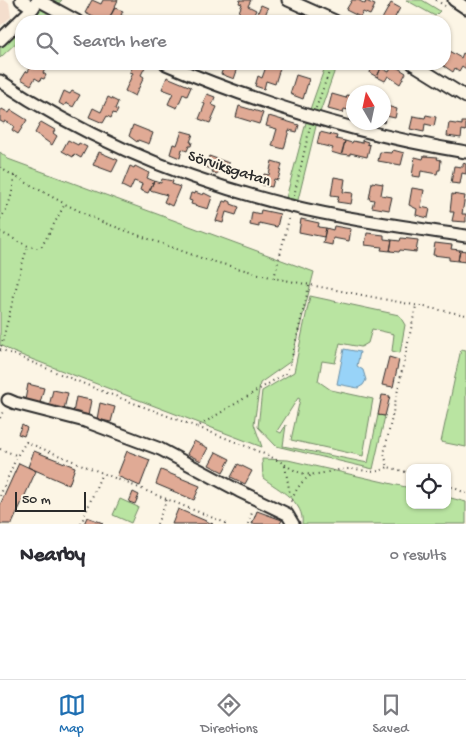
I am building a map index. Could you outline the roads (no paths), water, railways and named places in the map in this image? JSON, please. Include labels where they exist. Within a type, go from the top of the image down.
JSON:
[{"type":"street","points":[[21,0],[36,3],[63,15]]},
{"type":"street","points":[[288,0],[322,15]]},
{"type":"street","points":[[454,0],[466,8]]},
{"type":"street","points":[[24,15],[36,3]]},
{"type":"street","points":[[0,40],[15,25]]},
{"type":"street","points":[[182,70],[249,96],[313,117],[381,135],[466,152]]},
{"type":"street","points":[[423,70],[466,97]]},
{"type":"street","name":"Sörviksgatan","points":[[0,82],[63,119],[130,152],[208,182],[292,206],[354,219],[466,236]]},
{"type":"street","points":[[8,400],[85,421],[160,449],[292,521]]},
{"type":"water","points":[[344,349],[360,352],[357,366],[363,370],[366,380],[358,388],[337,384]]}]
